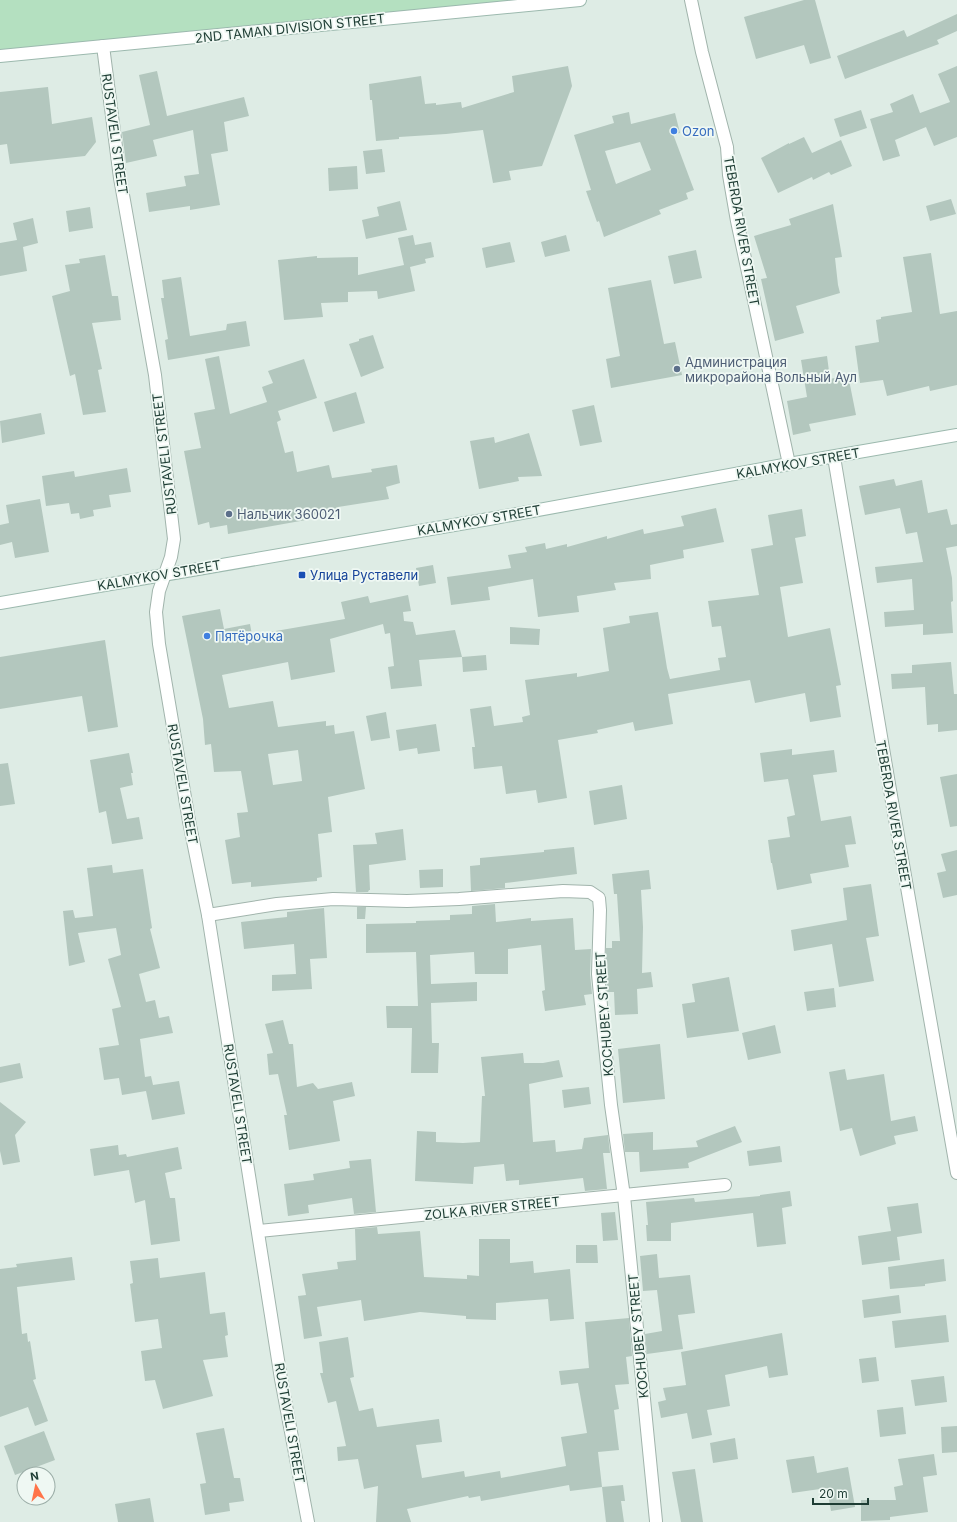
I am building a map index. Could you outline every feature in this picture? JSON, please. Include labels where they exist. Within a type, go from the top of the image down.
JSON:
[{"type":"street","name":"2ND TAMAN DIVISION STREET","points":[[0,56],[580,0]]},
{"type":"street","name":"TEBERDA RIVER STREET","points":[[691,0],[702,52],[727,147],[729,174],[737,221],[790,464]]},
{"type":"street","name":"RUSTAVELI STREET","points":[[103,46],[120,178],[155,375],[174,540],[171,557],[159,591],[156,612],[159,644],[189,821],[208,915],[282,1379],[308,1522]]},
{"type":"street","name":"KALMYKOV STREET","points":[[0,603],[489,519],[957,435]]},
{"type":"street","name":"TEBERDA RIVER STREET","points":[[834,457],[957,1173]]},
{"type":"street","name":"KOCHUBEY STREET","points":[[208,915],[277,904],[333,899],[407,901],[459,899],[563,890],[590,892],[598,898],[600,910],[598,974],[611,1105],[624,1196],[656,1521]]},
{"type":"street","name":"ZOLKA RIVER STREET","points":[[258,1231],[725,1185]]},
{"type":"green space","points":[[0,0],[580,0],[0,56]]},
{"type":"building","points":[[804,0],[815,0],[831,58],[810,64],[804,45],[756,59],[744,17]]},
{"type":"building","points":[[957,14],[957,31],[937,40],[939,44],[845,79],[837,56],[904,30],[907,37]]},
{"type":"building","points":[[568,66],[572,86],[542,166],[509,171],[511,180],[493,183],[483,130],[399,137],[399,139],[376,141],[369,84],[421,76],[425,104],[436,103],[436,105],[461,102],[462,108],[514,92],[512,76]]},
{"type":"building","points":[[957,66],[957,137],[934,146],[926,127],[895,140],[900,156],[883,161],[870,119],[893,112],[890,104],[913,94],[920,113],[950,102],[938,74]]},
{"type":"building","points":[[157,71],[167,116],[244,97],[249,116],[224,122],[228,151],[211,154],[220,205],[190,210],[190,206],[149,212],[146,193],[186,186],[184,176],[199,174],[193,130],[153,140],[157,156],[126,163],[122,132],[150,125],[139,75]]},
{"type":"building","points":[[48,87],[52,124],[92,117],[96,142],[85,156],[10,164],[7,144],[0,145],[0,92]]},
{"type":"building","points":[[861,110],[867,128],[840,137],[834,119]]},
{"type":"building","points":[[629,112],[631,124],[675,113],[680,133],[673,134],[694,190],[686,193],[688,199],[659,210],[661,214],[604,237],[586,191],[591,190],[574,135],[614,123],[612,116]],"holes":[[[640,142],[651,170],[616,184],[605,151]]]},
{"type":"building","points":[[804,137],[812,153],[841,140],[852,166],[831,175],[829,172],[813,180],[812,177],[778,193],[761,158]]},
{"type":"building","points":[[382,149],[385,172],[366,174],[363,151]]},
{"type":"building","points":[[357,166],[358,189],[329,191],[328,168]]},
{"type":"building","points":[[951,199],[956,214],[930,221],[926,206]]},
{"type":"building","points":[[400,201],[407,230],[366,239],[362,220],[379,216],[377,207]]},
{"type":"building","points":[[833,204],[842,257],[835,258],[840,293],[796,306],[804,333],[775,341],[761,279],[767,278],[754,236],[791,225],[789,219]]},
{"type":"building","points":[[90,207],[93,228],[69,232],[66,211]]},
{"type":"building","points":[[33,218],[38,243],[23,247],[27,271],[0,276],[0,243],[17,240],[13,223]]},
{"type":"building","points":[[413,235],[415,245],[431,242],[434,257],[425,259],[426,263],[410,267],[415,291],[378,299],[377,291],[348,292],[348,302],[321,303],[323,317],[284,320],[278,260],[317,256],[317,258],[358,257],[358,275],[404,265],[398,238]]},
{"type":"building","points":[[566,235],[570,251],[545,257],[541,242]]},
{"type":"building","points":[[510,242],[515,262],[486,268],[482,248]]},
{"type":"building","points":[[696,250],[702,278],[674,284],[668,256]]},
{"type":"building","points":[[931,253],[940,314],[957,311],[957,385],[930,391],[929,386],[887,396],[883,380],[860,383],[855,346],[879,342],[876,320],[881,319],[881,317],[912,312],[903,257]]},
{"type":"building","points":[[105,255],[112,296],[118,296],[121,320],[92,323],[102,369],[98,370],[106,412],[83,415],[75,374],[70,376],[52,296],[70,291],[65,265],[80,263],[79,259]]},
{"type":"building","points":[[181,277],[190,336],[226,330],[227,324],[246,321],[250,346],[168,360],[165,340],[168,339],[161,298],[164,298],[162,280]]},
{"type":"building","points":[[651,280],[664,344],[675,342],[682,375],[611,388],[606,359],[620,356],[608,288]]},
{"type":"building","points":[[373,335],[384,368],[361,377],[349,344]]},
{"type":"building","points":[[219,356],[230,414],[267,402],[262,387],[273,383],[268,371],[304,359],[317,398],[278,411],[281,420],[277,422],[285,453],[293,451],[297,472],[329,465],[332,478],[372,472],[371,469],[397,465],[400,483],[386,487],[389,499],[338,507],[339,510],[306,516],[306,520],[228,534],[227,525],[210,528],[209,522],[198,525],[184,451],[201,448],[194,413],[215,409],[205,359]]},
{"type":"building","points":[[827,356],[830,379],[848,375],[856,415],[809,424],[811,431],[793,435],[787,401],[807,397],[801,360]]},
{"type":"building","points":[[356,392],[365,423],[333,432],[324,402]]},
{"type":"building","points":[[594,405],[602,442],[580,446],[572,410]]},
{"type":"building","points":[[41,413],[45,434],[2,443],[0,421]]},
{"type":"building","points":[[529,433],[542,476],[518,477],[519,481],[479,489],[470,441],[494,437],[495,443]]},
{"type":"building","points":[[127,468],[131,492],[109,495],[111,507],[93,510],[94,516],[80,519],[79,513],[71,514],[69,503],[46,506],[42,476],[74,471],[75,477]]},
{"type":"building","points":[[894,479],[896,486],[922,480],[928,513],[947,509],[951,525],[957,524],[957,546],[946,548],[952,578],[953,601],[951,602],[953,633],[923,635],[923,624],[885,627],[884,612],[914,610],[912,579],[877,583],[875,567],[923,562],[917,532],[906,534],[900,508],[865,515],[859,486]]},
{"type":"building","points":[[40,499],[49,552],[15,558],[12,542],[0,545],[0,525],[9,523],[6,505]]},
{"type":"building","points":[[716,508],[724,542],[683,550],[684,558],[650,565],[651,579],[614,583],[616,590],[577,596],[579,612],[538,617],[533,579],[488,587],[490,600],[451,605],[447,577],[511,568],[508,555],[527,552],[525,547],[545,543],[546,549],[567,544],[567,547],[607,536],[607,539],[643,529],[644,534],[684,526],[681,516]]},
{"type":"building","points":[[802,509],[806,536],[795,538],[803,583],[780,587],[788,637],[830,628],[841,685],[836,686],[841,717],[810,722],[805,693],[755,703],[750,680],[668,694],[673,724],[635,731],[633,722],[597,730],[598,733],[558,740],[567,798],[538,803],[536,790],[506,794],[502,766],[474,769],[472,747],[475,747],[470,709],[491,706],[494,726],[523,722],[522,717],[530,715],[525,680],[577,673],[577,677],[609,671],[603,628],[630,623],[629,616],[658,612],[670,679],[720,670],[718,658],[726,657],[721,626],[712,627],[708,601],[759,595],[751,549],[773,545],[768,515]]},
{"type":"building","points":[[433,565],[436,583],[419,586],[416,568]]},
{"type":"building","points":[[408,595],[411,611],[403,612],[404,621],[413,622],[416,635],[455,630],[462,657],[419,660],[422,686],[391,689],[388,667],[394,666],[390,633],[385,634],[383,624],[330,639],[335,672],[291,680],[288,662],[222,675],[229,708],[273,701],[278,727],[326,721],[326,726],[334,725],[335,734],[354,731],[365,789],[328,797],[332,832],[318,834],[322,877],[317,878],[317,881],[251,887],[251,882],[232,884],[225,840],[240,837],[237,813],[248,812],[241,771],[214,772],[211,744],[205,745],[203,719],[182,616],[220,609],[224,629],[250,624],[252,635],[345,619],[341,602],[368,596],[370,603]],"holes":[[[298,750],[302,781],[273,785],[268,754]]]},
{"type":"building","points":[[510,627],[540,629],[539,645],[510,644]]},
{"type":"building","points":[[105,640],[118,727],[88,732],[82,696],[0,709],[0,657]]},
{"type":"building","points":[[486,655],[487,670],[463,672],[462,657]]},
{"type":"building","points":[[951,662],[954,694],[957,694],[957,730],[938,732],[938,724],[927,725],[925,687],[892,689],[891,674],[912,673],[912,665]]},
{"type":"building","points":[[386,712],[390,738],[371,741],[366,716]]},
{"type":"building","points":[[436,724],[440,751],[418,754],[417,748],[399,751],[396,730]]},
{"type":"building","points":[[792,749],[792,755],[834,750],[837,772],[813,775],[821,821],[851,816],[856,844],[845,845],[849,867],[810,874],[812,883],[777,890],[768,840],[790,837],[787,817],[795,815],[788,779],[764,782],[760,753]]},
{"type":"building","points":[[129,753],[133,773],[131,773],[133,785],[120,788],[127,819],[139,817],[143,839],[112,844],[106,811],[99,813],[90,760]]},
{"type":"building","points":[[8,763],[15,804],[0,806],[0,764]]},
{"type":"building","points":[[957,774],[957,826],[950,827],[940,777]]},
{"type":"building","points":[[622,785],[627,819],[594,825],[589,791]]},
{"type":"building","points":[[403,829],[406,860],[369,865],[370,890],[368,892],[356,892],[353,845],[377,844],[375,833]]},
{"type":"building","points":[[574,847],[577,874],[505,883],[505,888],[471,891],[470,866],[480,865],[480,858],[544,852],[544,850]]},
{"type":"building","points":[[957,850],[957,895],[943,898],[937,873],[946,871],[941,854]]},
{"type":"building","points":[[112,865],[113,873],[143,869],[152,928],[150,929],[160,968],[139,974],[146,1002],[155,1000],[159,1018],[169,1016],[173,1033],[140,1039],[145,1077],[151,1076],[153,1085],[179,1081],[185,1114],[152,1120],[146,1091],[122,1095],[119,1078],[104,1080],[99,1048],[119,1045],[112,1009],[121,1007],[108,959],[121,955],[116,928],[78,933],[85,962],[69,966],[63,911],[73,910],[75,918],[93,916],[87,868]]},
{"type":"building","points":[[443,869],[443,887],[420,888],[419,870]]},
{"type":"building","points":[[649,870],[651,889],[641,890],[643,927],[642,973],[651,972],[653,987],[637,989],[638,1014],[615,1015],[614,992],[607,992],[606,974],[606,948],[612,948],[612,941],[620,941],[617,894],[614,894],[612,874]]},
{"type":"building","points":[[871,884],[879,936],[866,938],[874,981],[839,987],[832,944],[794,951],[791,930],[847,920],[843,888]]},
{"type":"building","points":[[495,904],[496,922],[531,918],[531,921],[573,918],[575,950],[591,949],[590,974],[592,994],[584,995],[586,1005],[545,1011],[542,991],[545,990],[541,945],[508,949],[508,974],[475,974],[474,952],[430,955],[431,984],[477,982],[477,1001],[431,1003],[432,1043],[439,1043],[438,1073],[411,1073],[412,1028],[387,1028],[386,1006],[418,1006],[416,952],[366,953],[366,924],[416,923],[416,921],[450,920],[450,915],[472,914],[472,906]]},
{"type":"building","points":[[357,907],[366,907],[365,919],[357,919]]},
{"type":"building","points":[[324,908],[327,958],[310,959],[312,989],[272,991],[272,975],[296,974],[294,944],[244,949],[241,922],[287,917],[287,912]]},
{"type":"building","points":[[729,977],[739,1031],[687,1038],[682,1004],[695,1002],[692,984]]},
{"type":"building","points":[[834,988],[836,1007],[807,1011],[804,992]]},
{"type":"building","points":[[283,1020],[289,1044],[293,1044],[297,1087],[313,1083],[318,1089],[352,1082],[355,1096],[333,1101],[340,1141],[289,1150],[284,1115],[287,1115],[278,1074],[269,1075],[267,1054],[273,1053],[265,1024]]},
{"type":"building","points":[[775,1025],[781,1053],[748,1060],[742,1033]]},
{"type":"building","points":[[660,1044],[665,1099],[623,1103],[618,1049]]},
{"type":"building","points":[[523,1053],[524,1063],[543,1063],[559,1060],[563,1077],[529,1084],[533,1142],[555,1140],[556,1152],[582,1149],[584,1138],[608,1135],[610,1153],[603,1153],[607,1189],[585,1191],[583,1178],[519,1185],[519,1180],[506,1181],[504,1164],[474,1167],[473,1184],[415,1181],[417,1131],[436,1132],[436,1142],[480,1142],[482,1096],[485,1096],[481,1057]]},
{"type":"building","points":[[20,1063],[23,1078],[0,1083],[0,1067]]},
{"type":"building","points":[[845,1069],[847,1080],[884,1074],[891,1121],[915,1116],[918,1131],[894,1136],[896,1144],[860,1156],[852,1128],[840,1131],[829,1072]]},
{"type":"building","points":[[589,1087],[591,1104],[564,1108],[562,1090]]},
{"type":"building","points":[[0,1102],[26,1122],[15,1135],[20,1162],[3,1165],[0,1151]]},
{"type":"building","points":[[735,1126],[742,1142],[688,1163],[689,1168],[640,1172],[639,1152],[625,1152],[623,1134],[653,1132],[653,1150],[698,1147],[696,1141]]},
{"type":"building","points":[[118,1145],[119,1155],[126,1154],[127,1157],[178,1147],[182,1169],[165,1173],[170,1198],[175,1198],[180,1241],[151,1245],[145,1200],[135,1203],[129,1170],[94,1176],[90,1149]]},
{"type":"building","points":[[780,1146],[782,1162],[749,1166],[747,1151]]},
{"type":"building","points":[[371,1159],[376,1212],[354,1214],[352,1198],[308,1205],[309,1213],[288,1216],[284,1184],[314,1180],[313,1174],[350,1168],[349,1161]]},
{"type":"building","points":[[790,1191],[792,1206],[782,1208],[786,1244],[757,1247],[753,1213],[671,1223],[671,1241],[647,1241],[646,1225],[648,1225],[646,1202],[694,1198],[695,1202],[760,1196]]},
{"type":"building","points":[[918,1203],[922,1233],[897,1237],[900,1260],[862,1265],[858,1236],[891,1231],[887,1207]]},
{"type":"building","points":[[615,1212],[618,1240],[603,1241],[601,1213]]},
{"type":"building","points":[[377,1227],[378,1234],[420,1231],[424,1277],[467,1279],[467,1275],[479,1276],[479,1239],[510,1239],[510,1263],[533,1261],[534,1273],[570,1269],[574,1319],[550,1321],[548,1299],[496,1303],[496,1320],[466,1319],[466,1316],[420,1312],[364,1321],[361,1300],[317,1307],[322,1336],[304,1339],[298,1296],[306,1295],[302,1274],[338,1269],[337,1262],[356,1260],[355,1229]]},
{"type":"building","points":[[576,1245],[597,1245],[598,1263],[576,1263]]},
{"type":"building","points":[[657,1254],[659,1278],[690,1275],[695,1313],[678,1315],[683,1349],[647,1354],[645,1334],[662,1331],[657,1290],[643,1291],[640,1256]]},
{"type":"building","points":[[72,1257],[75,1280],[17,1287],[22,1334],[27,1333],[28,1342],[30,1341],[36,1379],[33,1380],[48,1421],[35,1426],[28,1407],[0,1417],[0,1269],[17,1267],[16,1264]]},
{"type":"building","points":[[158,1258],[160,1278],[205,1272],[210,1314],[225,1312],[228,1335],[225,1336],[228,1357],[203,1360],[213,1396],[163,1409],[155,1380],[145,1381],[141,1351],[162,1348],[158,1319],[135,1322],[130,1284],[133,1283],[130,1261]]},
{"type":"building","points":[[944,1259],[946,1281],[925,1284],[925,1286],[890,1289],[888,1267]]},
{"type":"building","points":[[899,1295],[901,1313],[864,1318],[862,1300]]},
{"type":"building","points":[[946,1315],[949,1342],[895,1348],[892,1321]]},
{"type":"building","points":[[629,1318],[632,1356],[626,1357],[629,1384],[615,1385],[619,1409],[614,1410],[619,1450],[598,1452],[602,1487],[570,1491],[569,1485],[481,1501],[480,1496],[469,1498],[468,1496],[407,1509],[411,1522],[376,1522],[378,1486],[364,1489],[358,1459],[338,1461],[337,1447],[346,1446],[336,1401],[328,1403],[320,1373],[323,1373],[319,1342],[348,1337],[354,1377],[350,1378],[359,1411],[373,1408],[377,1427],[439,1419],[442,1442],[416,1445],[422,1478],[464,1471],[465,1477],[500,1471],[501,1478],[566,1466],[561,1437],[587,1433],[578,1383],[561,1385],[559,1371],[589,1368],[585,1322]]},
{"type":"building","points":[[782,1333],[788,1375],[769,1378],[767,1366],[725,1375],[730,1406],[707,1410],[712,1435],[692,1439],[687,1413],[661,1418],[658,1402],[666,1400],[663,1388],[686,1385],[681,1352]]},
{"type":"building","points":[[876,1357],[879,1381],[862,1383],[859,1359]]},
{"type":"building","points":[[944,1376],[947,1402],[915,1406],[911,1380]]},
{"type":"building","points":[[903,1407],[906,1434],[880,1437],[877,1410]]},
{"type":"building","points":[[957,1426],[957,1452],[942,1453],[941,1427]]},
{"type":"building","points":[[224,1428],[234,1478],[240,1478],[244,1501],[229,1503],[230,1511],[205,1515],[200,1484],[206,1483],[196,1433]]},
{"type":"building","points":[[44,1431],[55,1460],[39,1466],[16,1466],[15,1475],[4,1446]]},
{"type":"building","points":[[735,1438],[738,1459],[713,1463],[710,1443]]},
{"type":"building","points":[[934,1454],[937,1475],[923,1477],[928,1512],[890,1517],[890,1520],[861,1521],[861,1500],[896,1500],[894,1487],[903,1485],[898,1459]]},
{"type":"building","points":[[814,1456],[817,1473],[848,1467],[855,1507],[831,1511],[827,1488],[792,1493],[786,1460]]},
{"type":"building","points":[[695,1469],[703,1522],[681,1522],[672,1472]]},
{"type":"building","points":[[623,1485],[625,1501],[621,1501],[624,1522],[606,1522],[602,1487]]},
{"type":"building","points":[[150,1498],[154,1522],[118,1522],[115,1504]]},
{"type":"place","name":"Ozon","points":[[674,131]]},
{"type":"place","name":"Администрация микрорайона Вольный Аул","points":[[677,369]]},
{"type":"place","name":"Нальчик 360021","points":[[229,514]]},
{"type":"place","name":"Улица Руставели","points":[[302,575]]},
{"type":"place","name":"Пятёрочка","points":[[207,636]]}]
